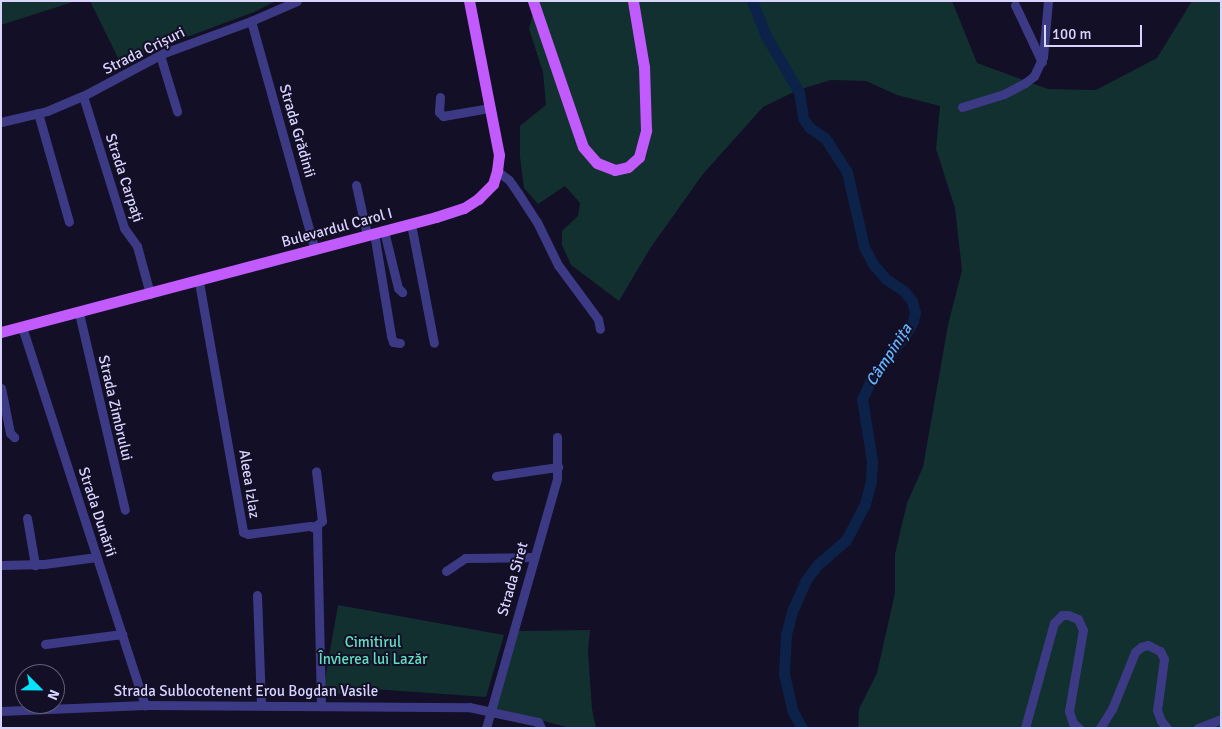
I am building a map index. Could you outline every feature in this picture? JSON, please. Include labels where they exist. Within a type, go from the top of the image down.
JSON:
[{"type":"main road","points":[[468,1],[499,155],[498,171]]},
{"type":"main road","points":[[533,1],[583,147],[597,163],[615,170],[628,167],[639,157],[646,130],[644,66],[633,1]]},
{"type":"main road","name":"Bulevardul Carol I","points":[[1,332],[199,282],[452,212],[472,203],[489,189],[498,171]]},
{"type":"street","name":"Strada Crișuri","points":[[1,122],[38,113],[83,96],[160,55],[251,21],[297,1]]},
{"type":"street","points":[[962,107],[996,97],[1026,83],[1034,76],[1042,62],[1048,1]]},
{"type":"street","points":[[1014,5],[1042,62]]},
{"type":"street","name":"Strada Grădinii","points":[[251,21],[315,250]]},
{"type":"street","points":[[160,55],[177,111]]},
{"type":"street","name":"Strada Carpați","points":[[83,96],[124,228],[137,246],[150,294]]},
{"type":"street","points":[[440,97],[439,112],[443,116],[490,108]]},
{"type":"street","points":[[38,113],[69,222]]},
{"type":"street","points":[[498,171],[509,180],[537,222],[558,265],[598,319],[600,328]]},
{"type":"street","points":[[356,185],[398,288],[402,292]]},
{"type":"street","points":[[411,224],[434,343]]},
{"type":"street","points":[[375,233],[391,336],[393,342],[400,343]]},
{"type":"street","name":"Aleea Izlaz","points":[[199,282],[243,532],[248,534],[314,527]]},
{"type":"street","name":"Strada Zimbrului","points":[[79,313],[125,510]]},
{"type":"street","name":"Strada Dunării","points":[[22,327],[145,704]]},
{"type":"street","points":[[1,388],[10,433],[14,436]]},
{"type":"street","name":"Strada Siret","points":[[486,728],[558,467],[557,437]]},
{"type":"street","points":[[496,476],[558,467]]},
{"type":"street","points":[[316,471],[322,521],[314,527],[318,533],[321,705]]},
{"type":"street","points":[[27,518],[35,564]]},
{"type":"street","points":[[1,565],[35,564],[97,557]]},
{"type":"street","points":[[446,571],[465,558],[533,557]]},
{"type":"street","points":[[257,595],[261,704]]},
{"type":"street","points":[[1025,728],[1054,623],[1062,615],[1078,619],[1083,630],[1069,712],[1073,723],[1079,728]]},
{"type":"street","points":[[45,644],[122,634]]},
{"type":"street","points":[[1100,728],[1112,709],[1134,652],[1148,645],[1156,648],[1164,659],[1157,710],[1160,722],[1167,728]]},
{"type":"street","name":"Strada Sublocotenent Erou Bogdan Vasile","points":[[1,711],[145,704],[469,707],[538,722],[541,728]]},
{"type":"street","points":[[1198,728],[1221,719]]},
{"type":"green space","points":[[1,1],[76,1],[1,25]]},
{"type":"green space","points":[[90,1],[276,1],[254,12],[120,62]]},
{"type":"green space","points":[[536,1],[952,1],[977,63],[1048,89],[1096,90],[1157,58],[1192,1],[1221,1],[1221,728],[858,728],[859,709],[877,673],[895,593],[895,554],[907,503],[923,467],[948,325],[962,270],[955,208],[936,149],[940,106],[897,95],[866,81],[831,80],[798,90],[763,107],[703,174],[651,247],[619,301],[571,265],[562,245],[562,231],[578,216],[580,203],[565,186],[538,204],[524,188],[520,157],[520,126],[546,105],[543,72],[529,29]]},
{"type":"green space","name":"Cimitirul Învierea lui Lazăr","points":[[338,605],[504,635],[486,697],[358,688],[347,695],[323,691]]},
{"type":"green space","points":[[590,630],[588,651],[592,709],[596,728],[570,728],[495,708],[518,631]]},
{"type":"waterway","name":"Câmpinița","points":[[752,1],[766,36],[799,92],[803,118],[809,127],[825,138],[847,172],[864,247],[873,264],[886,279],[904,291],[912,301],[915,312],[909,329],[870,382],[862,399],[872,461],[871,481],[865,504],[846,540],[818,564],[806,580],[792,612],[786,635],[784,674],[792,710],[802,728]]}]
